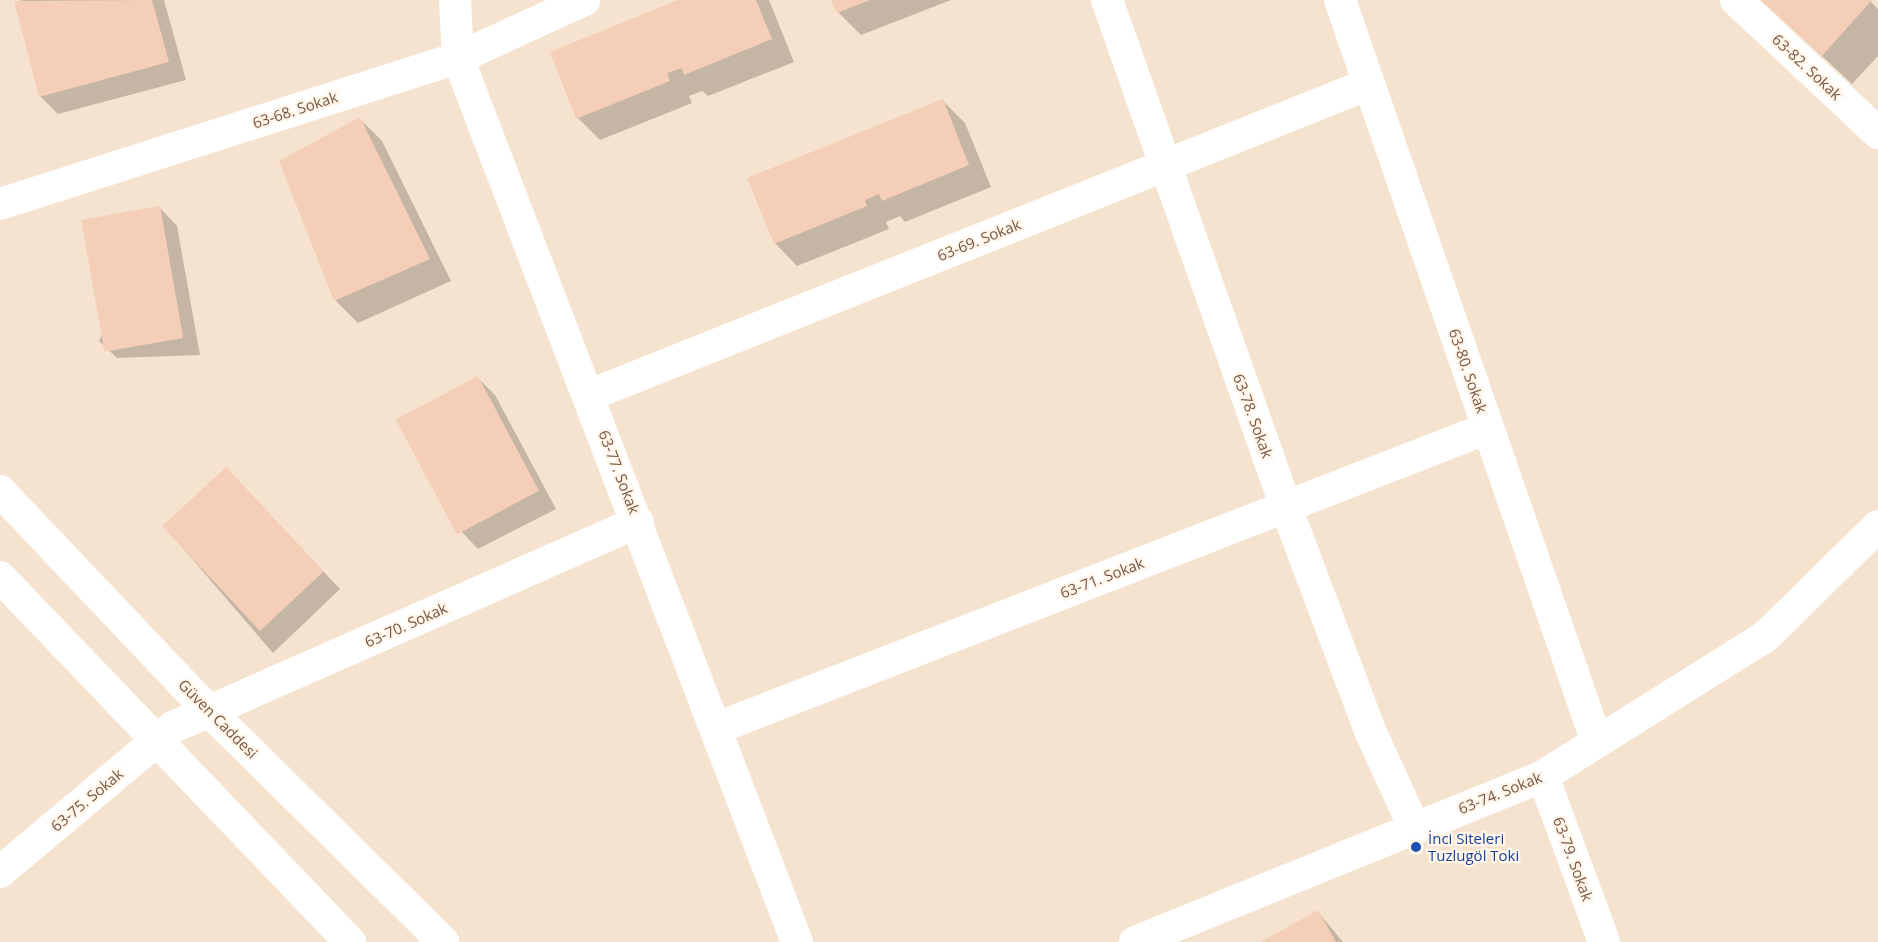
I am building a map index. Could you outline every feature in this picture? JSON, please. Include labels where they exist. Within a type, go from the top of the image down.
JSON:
[{"type":"street","name":"63-77. Sokak","points":[[455,0],[458,58],[639,522],[797,942]]},
{"type":"street","name":"63-68. Sokak","points":[[0,204],[458,58],[584,0]]},
{"type":"street","name":"63-78. Sokak","points":[[1107,0],[1163,166],[1286,507],[1371,733],[1414,827]]},
{"type":"street","name":"63-80. Sokak","points":[[1340,0],[1597,742]]},
{"type":"street","name":"63-82. Sokak","points":[[1737,0],[1878,133]]},
{"type":"street","name":"63-69. Sokak","points":[[590,395],[1369,84]]},
{"type":"street","name":"63-71. Sokak","points":[[717,728],[1488,428]]},
{"type":"street","name":"Güven Caddesi","points":[[0,491],[209,711],[442,942]]},
{"type":"street","name":"63-70. Sokak","points":[[166,734],[209,711],[639,522]]},
{"type":"street","name":"63-74. Sokak","points":[[1135,942],[1543,776],[1765,637],[1878,526]]},
{"type":"street","points":[[0,577],[166,734],[350,942]]},
{"type":"street","name":"63-75. Sokak","points":[[0,872],[166,734]]},
{"type":"street","name":"63-79. Sokak","points":[[1543,776],[1604,942]]},
{"type":"shaded area","points":[[0,0],[1878,0],[1878,942],[0,942]]},
{"type":"building","points":[[152,0],[169,62],[39,97],[14,1]]},
{"type":"building","points":[[678,0],[756,0],[772,39],[684,75],[682,68],[667,73],[670,81],[576,119],[550,52]]},
{"type":"building","points":[[831,0],[870,0],[837,13]]},
{"type":"building","points":[[1761,0],[1872,0],[1822,56]]},
{"type":"building","points":[[943,99],[969,165],[882,201],[879,194],[865,200],[867,206],[774,244],[747,178]]},
{"type":"building","points":[[360,117],[430,259],[334,301],[279,161]]},
{"type":"building","points":[[160,206],[183,338],[104,352],[81,220]]},
{"type":"building","points":[[478,376],[539,491],[457,534],[396,420]]},
{"type":"building","points":[[226,467],[324,572],[260,631],[162,526]]},
{"type":"building","points":[[1318,910],[1336,942],[1261,942]]},
{"type":"place","name":"İnci Siteleri Tuzlugöl Toki","points":[[1416,847]]}]
